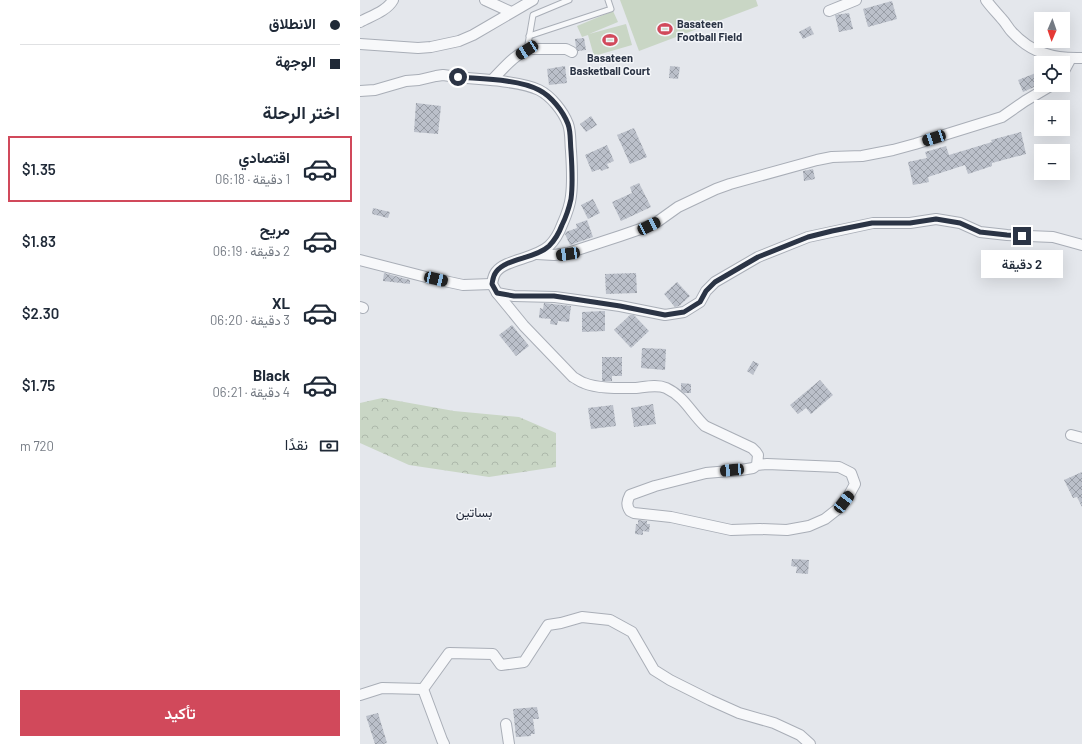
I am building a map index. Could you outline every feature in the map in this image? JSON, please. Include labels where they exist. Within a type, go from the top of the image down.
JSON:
[{"type":"street","points":[[360,22],[380,12],[391,4],[393,0]]},
{"type":"street","points":[[485,0],[511,12]]},
{"type":"street","points":[[360,44],[405,48],[431,47],[459,41],[473,35],[533,0]]},
{"type":"street","points":[[829,11],[856,0]]},
{"type":"street","points":[[986,0],[1012,32],[1037,51],[1050,56],[1082,58]]},
{"type":"street","points":[[492,80],[513,59],[527,50],[566,48],[572,52]]},
{"type":"street","points":[[360,91],[375,90],[406,81],[443,75],[515,83],[530,86],[547,95],[561,110],[568,124],[572,167],[571,197],[568,209],[558,234],[549,246],[537,254],[509,263],[497,271],[493,276],[492,284],[497,293],[524,326],[573,377],[583,383],[595,386],[652,386],[664,388],[684,401],[699,421],[705,426],[752,448],[758,455],[757,465],[754,468],[706,473],[642,490],[630,495],[627,500],[627,507],[630,511],[634,513],[671,517],[731,530],[787,530],[809,526],[825,519],[838,508],[849,495],[855,484],[851,473],[839,467],[767,464],[757,465]]},
{"type":"street","points":[[537,254],[554,256],[568,254],[620,236],[653,224],[678,207],[730,184],[817,160],[832,157],[862,156],[893,150],[987,122],[1002,117],[1040,92]]},
{"type":"street","points":[[497,293],[514,296],[554,296],[620,306],[665,315],[684,312],[700,302],[706,291],[715,282],[758,257],[808,237],[872,223],[910,223],[936,219],[960,223],[980,232],[1053,237],[1082,245]]},
{"type":"street","points":[[360,260],[463,285],[492,284]]},
{"type":"street","points":[[1071,435],[1082,438]]},
{"type":"street","points":[[422,689],[449,653],[493,654],[501,665],[524,662],[548,625],[582,617],[610,620],[632,632],[654,670],[670,680],[739,713],[774,723],[794,732],[810,744]]},
{"type":"street","points":[[360,695],[382,688],[422,689]]},
{"type":"street","points":[[422,689],[444,744]]},
{"type":"street","points":[[506,724],[509,744]]},
{"type":"lane","points":[[527,50],[533,15],[569,0]]},
{"type":"lane","points":[[529,36],[611,9],[608,0]]},
{"type":"green space","name":"Basateen Football Field","points":[[620,0],[756,0],[758,6],[639,51]]},
{"type":"green space","name":"Basateen Basketball Court","points":[[613,11],[618,22],[589,34],[626,24],[632,45],[594,56],[588,35],[582,37],[577,26]]},
{"type":"green space","points":[[382,398],[454,411],[519,417],[556,433],[556,467],[489,477],[409,465],[360,443],[360,403]]},
{"type":"building","points":[[892,1],[897,19],[868,27],[863,9]]},
{"type":"building","points":[[849,13],[853,29],[839,32],[835,15]]},
{"type":"building","points":[[810,26],[814,34],[803,39],[799,32]]},
{"type":"building","points":[[584,38],[586,50],[578,51],[575,39]]},
{"type":"building","points":[[565,66],[567,83],[549,85],[547,69]]},
{"type":"building","points":[[670,66],[680,67],[678,79],[669,78]]},
{"type":"building","points":[[1034,74],[1034,87],[1023,92],[1018,80]]},
{"type":"building","points":[[416,103],[441,106],[438,134],[414,132]]},
{"type":"building","points":[[591,116],[597,125],[586,132],[580,124]]},
{"type":"building","points":[[634,128],[647,157],[630,164],[617,135]]},
{"type":"building","points":[[1021,132],[1026,154],[992,163],[992,166],[968,174],[965,165],[928,177],[929,182],[913,185],[908,162],[927,158],[925,152],[946,146],[949,155],[992,142],[991,140]]},
{"type":"building","points":[[607,145],[614,161],[607,164],[609,168],[592,172],[585,155]]},
{"type":"building","points":[[813,169],[815,179],[804,181],[803,171]]},
{"type":"building","points":[[639,183],[651,207],[621,221],[612,202],[632,193],[630,187]]},
{"type":"building","points":[[593,199],[600,213],[588,219],[581,205]]},
{"type":"building","points":[[373,208],[390,212],[388,218],[372,214]]},
{"type":"building","points":[[587,220],[593,237],[570,245],[565,234],[566,232],[577,228],[576,224]]},
{"type":"building","points":[[384,273],[410,280],[410,284],[383,281]]},
{"type":"building","points":[[636,273],[637,293],[606,294],[605,274]]},
{"type":"building","points":[[677,282],[690,296],[679,306],[675,307],[664,294]]},
{"type":"building","points":[[544,303],[571,306],[569,322],[558,321],[557,325],[550,324],[551,319],[539,318],[540,308],[543,309]]},
{"type":"building","points":[[605,311],[605,331],[582,332],[582,312]]},
{"type":"building","points":[[630,315],[634,315],[649,331],[631,348],[614,330]]},
{"type":"building","points":[[512,325],[529,346],[516,356],[499,335]]},
{"type":"building","points":[[642,348],[666,349],[665,370],[641,368]]},
{"type":"building","points":[[602,357],[622,357],[622,376],[612,376],[612,381],[602,381]]},
{"type":"building","points":[[753,361],[759,364],[753,375],[747,371]]},
{"type":"building","points":[[820,380],[833,395],[811,414],[806,408],[798,414],[790,405]]},
{"type":"building","points":[[681,383],[691,384],[691,393],[684,393],[681,390]]},
{"type":"building","points":[[653,404],[656,424],[634,427],[631,408]]},
{"type":"building","points":[[613,405],[616,426],[591,429],[588,408]]},
{"type":"building","points":[[1082,472],[1082,507],[1077,497],[1073,498],[1064,480]]},
{"type":"building","points":[[638,520],[647,521],[647,524],[650,524],[649,532],[643,531],[643,535],[635,534]]},
{"type":"building","points":[[792,559],[809,560],[808,574],[796,573],[797,567],[791,566]]},
{"type":"building","points":[[537,707],[539,719],[533,719],[535,734],[531,734],[531,736],[516,737],[513,709]]},
{"type":"building","points":[[378,713],[387,743],[383,744],[375,744],[366,716]]},
{"type":"place","name":"Basateen Football Field","points":[[665,29]]},
{"type":"place","name":"Basateen Basketball Court","points":[[610,40]]},
{"type":"district","name":"بساتين","points":[[474,512]]},
{"type":"route","points":[[458,77],[515,83],[540,90],[547,95],[561,110],[568,124],[572,167],[571,197],[558,234],[549,246],[537,254],[509,263],[497,271],[493,276],[492,284],[497,293],[514,296],[554,296],[620,306],[665,315],[684,312],[700,302],[706,291],[715,282],[758,257],[808,237],[832,231],[872,223],[910,223],[936,219],[960,223],[980,232],[1022,236]]}]
